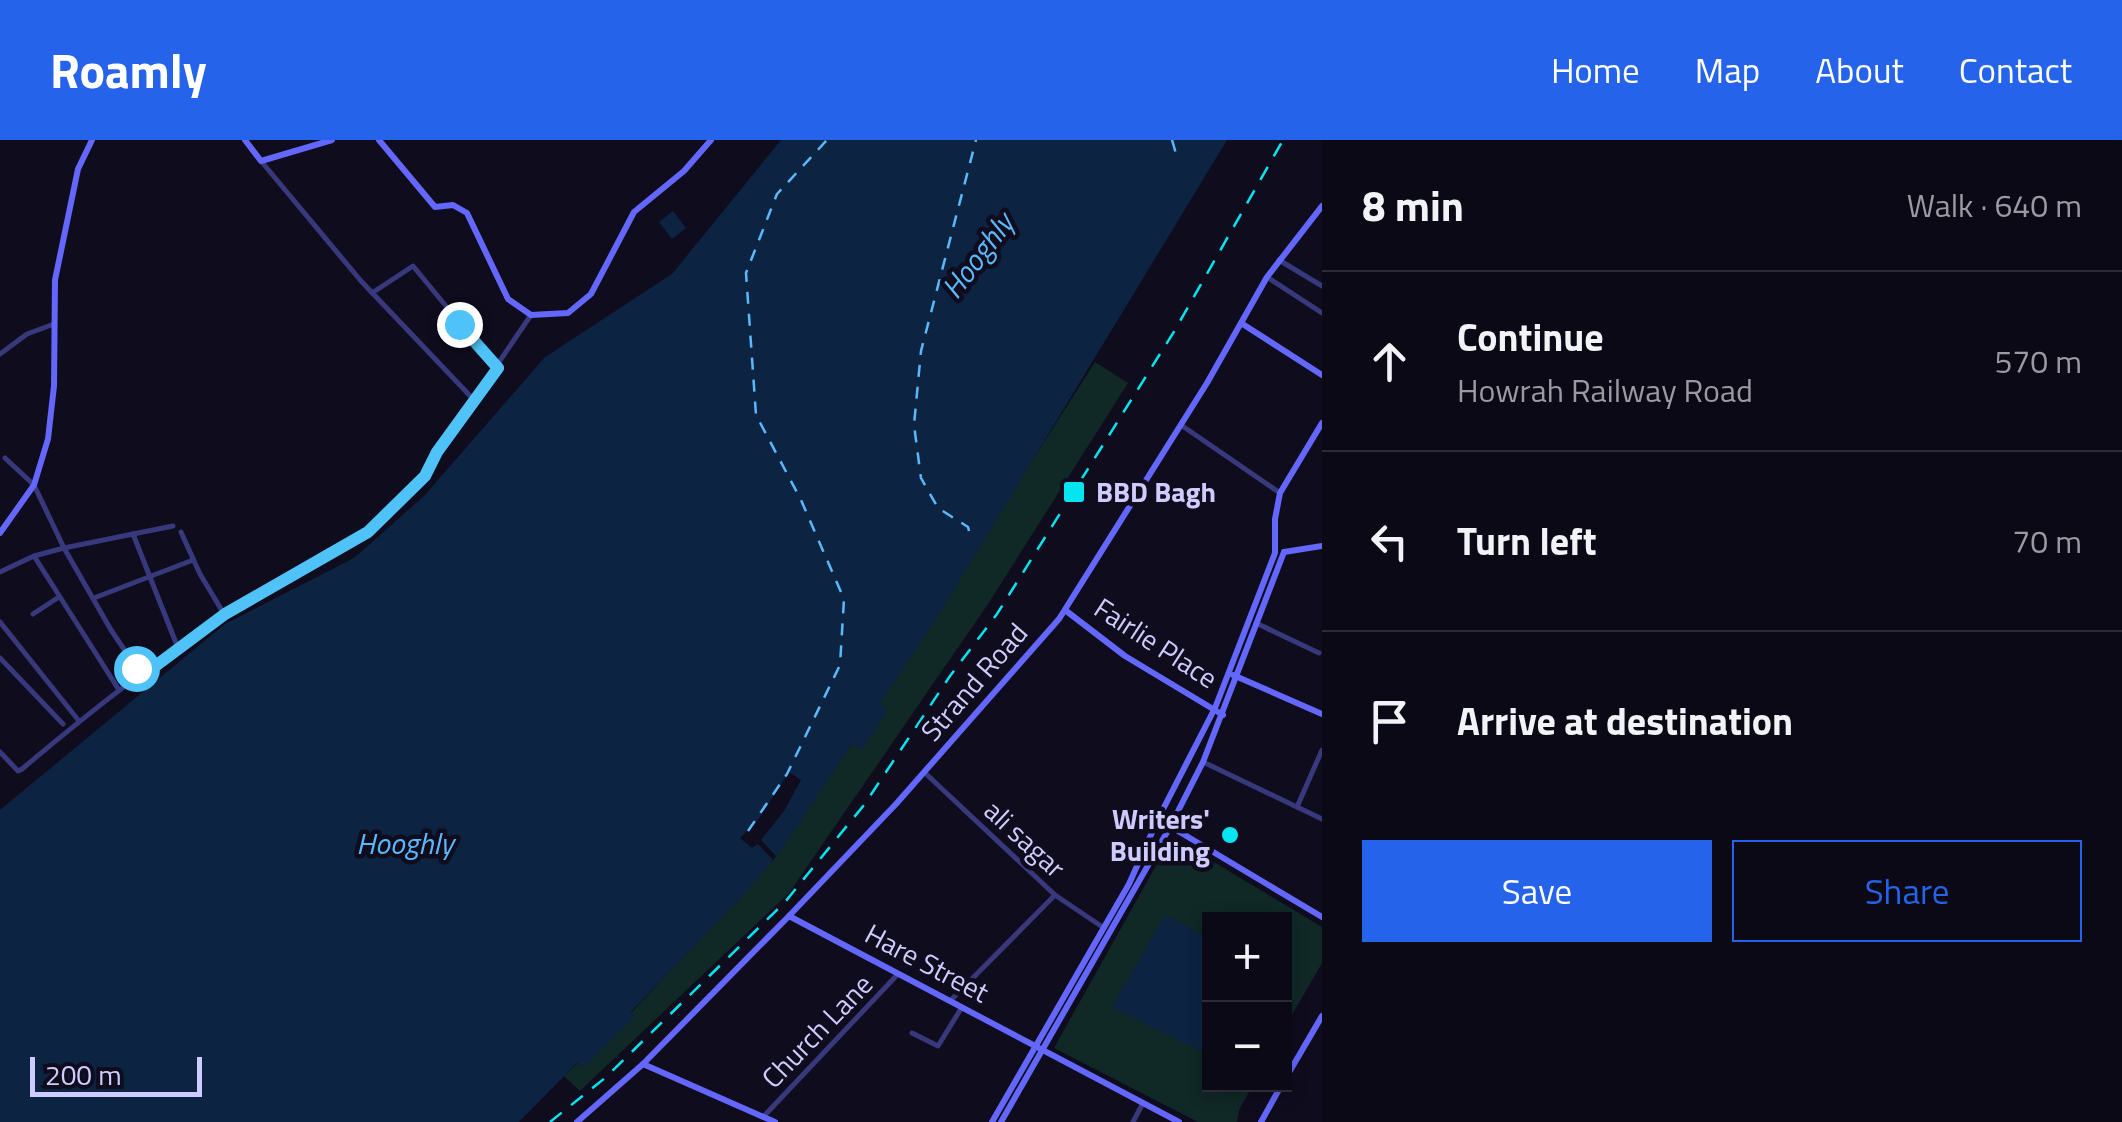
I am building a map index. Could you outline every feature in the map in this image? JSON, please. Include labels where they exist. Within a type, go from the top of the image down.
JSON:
[{"type":"main road","points":[[0,533],[34,484],[52,416],[55,280],[78,169],[92,140]]},
{"type":"main road","points":[[253,151],[332,140]]},
{"type":"main road","points":[[379,140],[435,208],[453,206],[466,213],[508,300],[530,316],[568,312],[591,294],[634,212],[684,171],[712,140]]},
{"type":"main road","name":"Strand Road","points":[[577,1122],[644,1064],[790,916],[924,772],[1064,610],[1267,277],[1322,206]]},
{"type":"main road","points":[[1241,323],[1322,375]]},
{"type":"main road","points":[[1106,930],[1256,623],[1280,553],[1275,540],[1280,492],[1322,423]]},
{"type":"main road","points":[[1280,553],[1322,546]]},
{"type":"main road","points":[[1001,1122],[1106,930],[1170,827],[1202,762],[1223,714],[1231,674],[1280,553]]},
{"type":"main road","name":"Fairlie Place","points":[[1064,610],[1125,656],[1223,714]]},
{"type":"main road","points":[[1231,674],[1322,714]]},
{"type":"main road","points":[[1158,820],[1322,917]]},
{"type":"main road","name":"Hare Street","points":[[790,916],[1179,1122]]},
{"type":"main road","points":[[1292,1068],[1322,1016]]},
{"type":"main road","points":[[992,1122],[1040,1048]]},
{"type":"main road","points":[[644,1064],[776,1122]]},
{"type":"main road","points":[[1260,1122],[1278,1092]]},
{"type":"street","points":[[253,151],[372,293],[475,401]]},
{"type":"street","points":[[1279,260],[1322,286]]},
{"type":"street","points":[[372,293],[413,266],[498,368]]},
{"type":"street","points":[[1267,277],[1322,313]]},
{"type":"street","points":[[0,752],[18,771],[119,690],[225,614],[368,532],[425,476],[437,452],[530,316]]},
{"type":"street","points":[[0,354],[27,334],[54,324]]},
{"type":"street","points":[[1180,425],[1280,492]]},
{"type":"street","points":[[5,458],[34,484],[64,548],[142,676]]},
{"type":"street","points":[[0,572],[34,556],[64,548],[173,526]]},
{"type":"street","points":[[182,532],[193,560],[225,614]]},
{"type":"street","points":[[133,534],[178,648]]},
{"type":"street","points":[[34,556],[119,690]]},
{"type":"street","points":[[94,598],[193,560]]},
{"type":"street","points":[[33,614],[58,597]]},
{"type":"street","points":[[0,622],[78,722]]},
{"type":"street","points":[[1256,623],[1319,653]]},
{"type":"street","points":[[0,658],[63,724]]},
{"type":"street","points":[[1297,807],[1322,750]]},
{"type":"street","points":[[1202,762],[1322,819]]},
{"type":"street","name":"ali sagar","points":[[924,772],[1055,895],[1106,930]]},
{"type":"street","points":[[950,1001],[1055,895]]},
{"type":"street","name":"Church Lane","points":[[764,1116],[898,974]]},
{"type":"street","points":[[912,1032],[938,1046],[962,1007]]},
{"type":"street","points":[[1132,1122],[1143,1103]]},
{"type":"green space","points":[[1095,362],[1128,383],[988,604],[789,893],[580,1091],[564,1076],[578,1063],[582,1067],[634,1016],[631,1013],[773,860]]},
{"type":"green space","points":[[1172,837],[1322,927],[1322,963],[1292,1015],[1292,912],[1202,912],[1202,1092],[1249,1092],[1237,1122],[1198,1122],[1054,1048]]},
{"type":"water","name":"Hooghly","points":[[781,140],[1227,140],[938,616],[880,704],[888,710],[862,750],[852,743],[783,848],[631,1012],[634,1017],[583,1068],[577,1063],[519,1122],[0,1122],[0,810],[225,624],[354,558],[424,496],[545,357],[672,274]]},
{"type":"water","points":[[673,211],[686,228],[672,239],[659,222]]},
{"type":"water","points":[[1165,915],[1202,934],[1202,1052],[1112,1007]]},
{"type":"pier","points":[[789,772],[801,780],[784,811],[761,840],[776,856],[773,860],[758,844],[752,848],[740,838],[758,820]]},
{"type":"ferry route","points":[[748,831],[787,774],[840,665],[844,599],[801,500],[756,415],[746,273],[777,194],[827,140]]},
{"type":"ferry route","points":[[969,531],[938,508],[921,478],[914,425],[921,351],[976,140]]},
{"type":"ferry route","points":[[1172,140],[1177,157]]},
{"type":"railway","points":[[550,1122],[605,1078],[785,902],[864,805],[950,676],[997,614],[1175,330],[1283,140]]},
{"type":"place","name":"BBD Bagh","points":[[1074,492]]},
{"type":"place","name":"Writers' Building","points":[[1230,835]]},
{"type":"route","points":[[136,668],[142,676],[225,614],[368,532],[410,494],[498,368],[459,324]]}]
